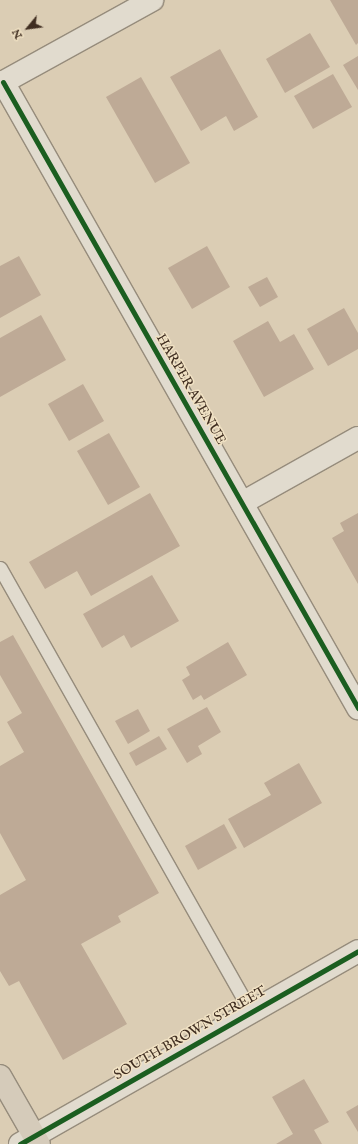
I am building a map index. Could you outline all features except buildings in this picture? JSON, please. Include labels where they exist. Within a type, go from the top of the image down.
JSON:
[{"type":"main road","points":[[0,1076],[31,1141]]},
{"type":"street","points":[[2,83],[152,0]]},
{"type":"street","name":"HARPER AVENUE","points":[[2,83],[358,708]]},
{"type":"street","points":[[242,503],[358,438]]},
{"type":"street","name":"SOUTH BROWN STREET","points":[[31,1141],[358,951]]},
{"type":"lane","points":[[0,568],[251,1012]]},
{"type":"cycle path","points":[[3,82],[358,708]]},
{"type":"cycle path","points":[[20,1144],[358,951]]}]
